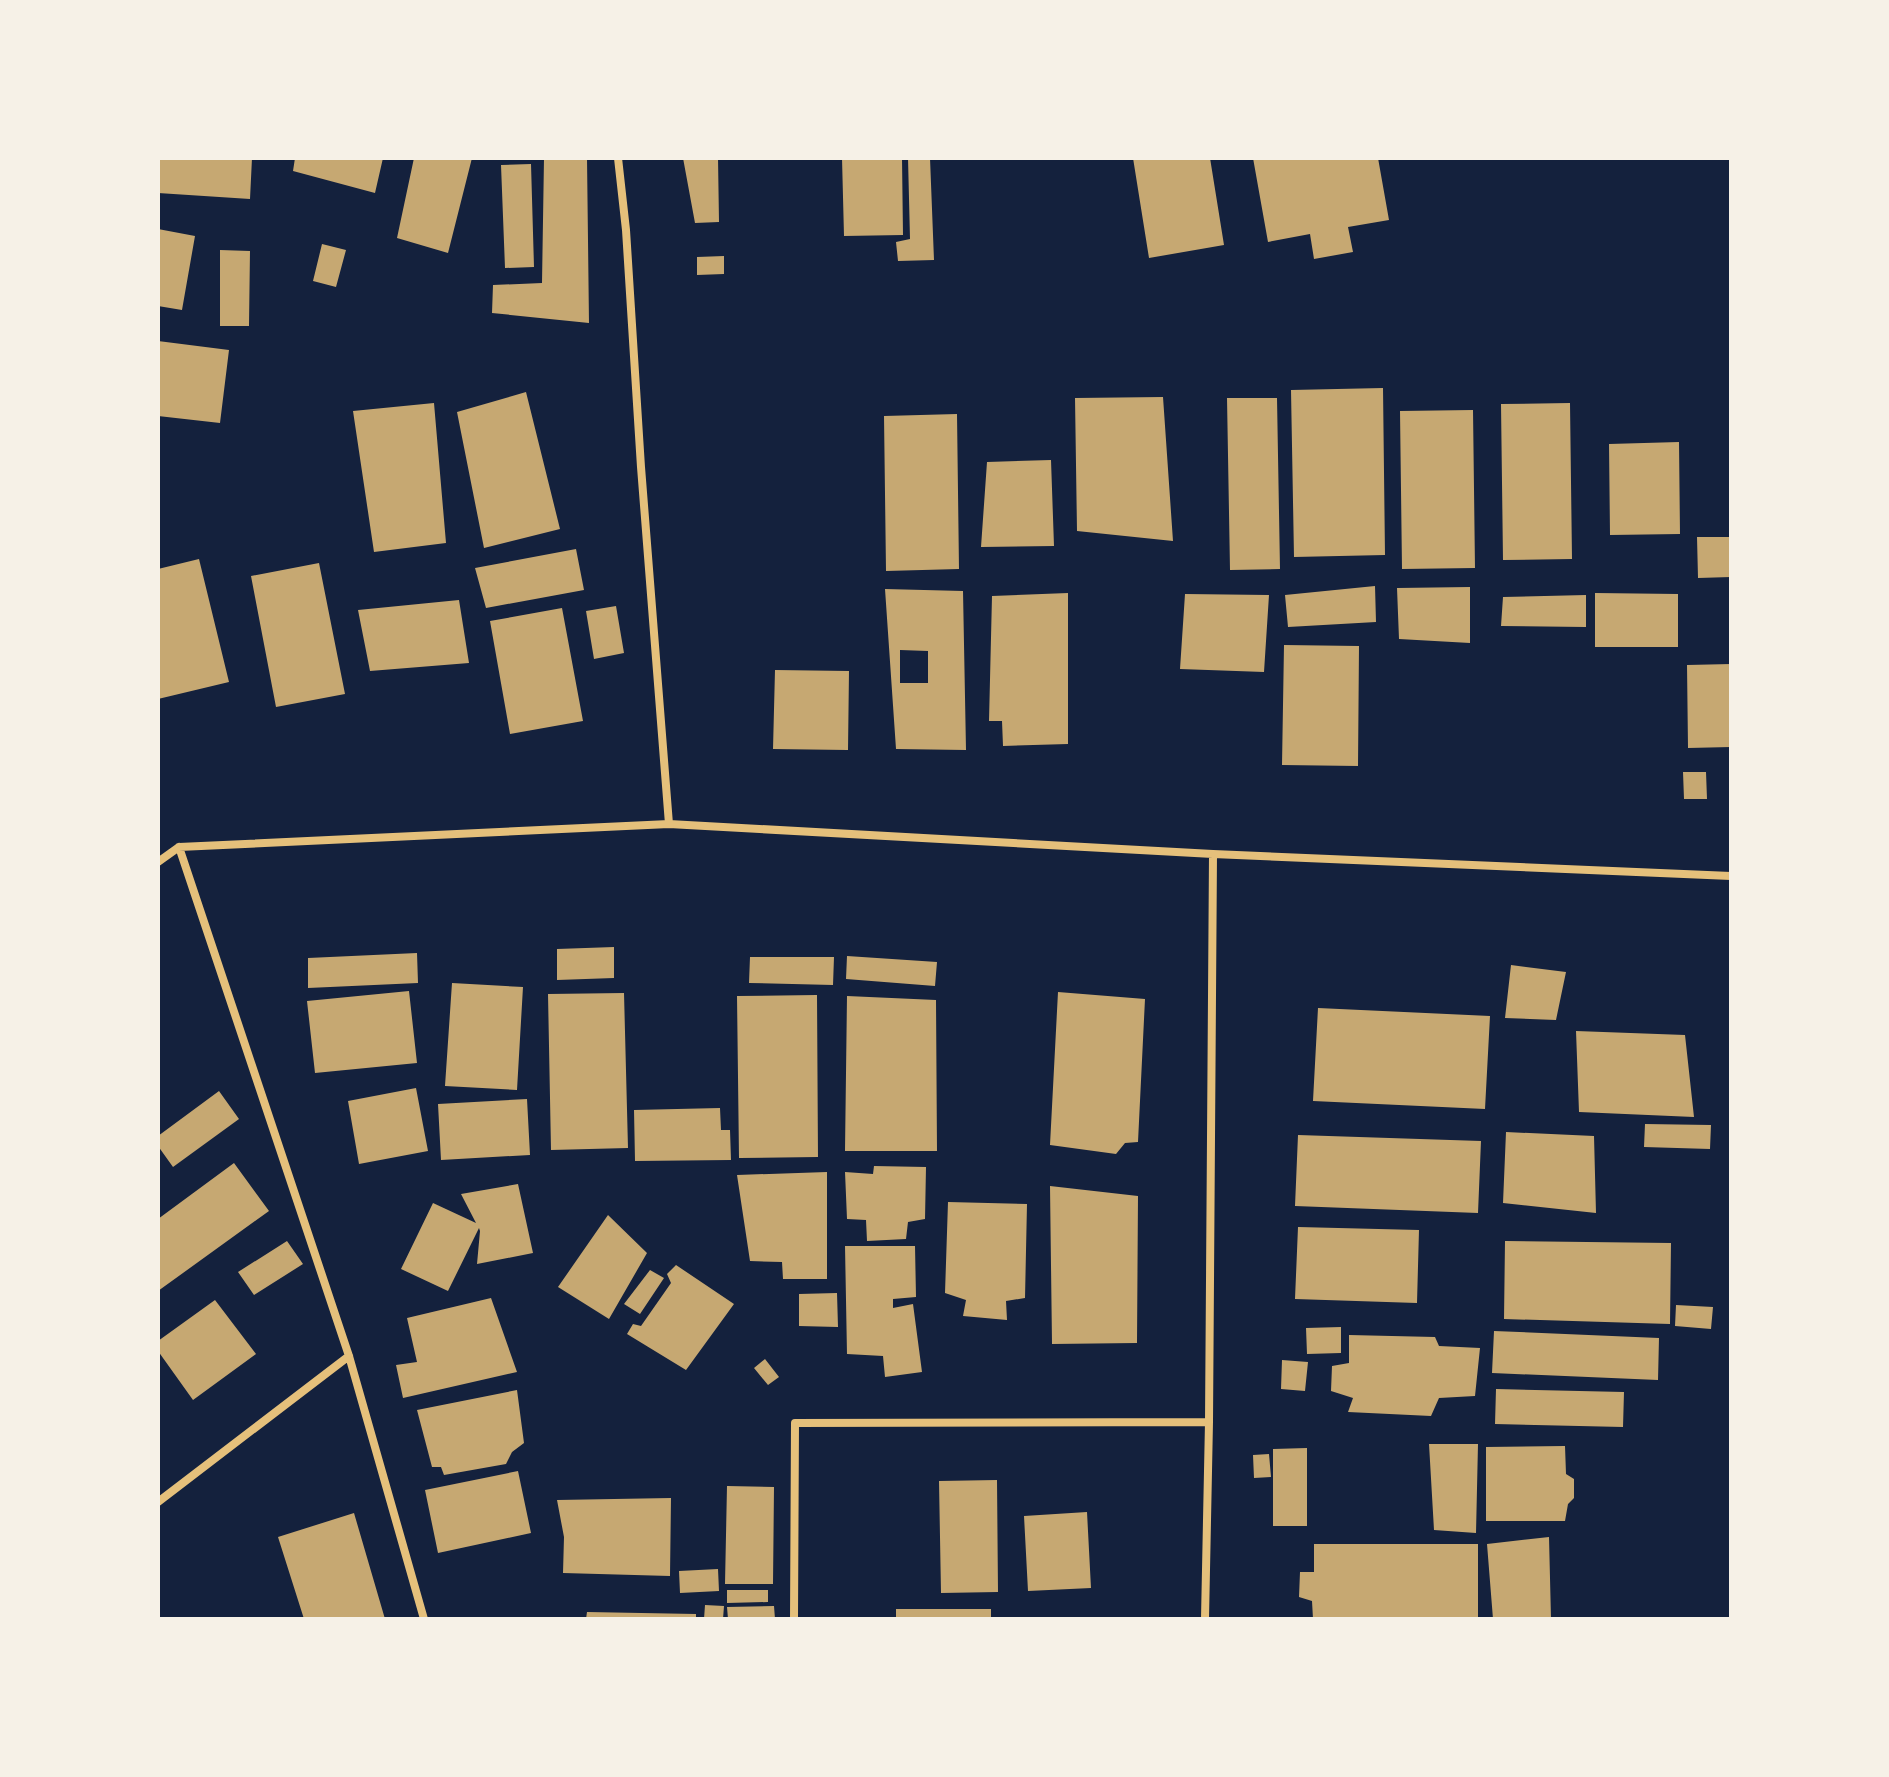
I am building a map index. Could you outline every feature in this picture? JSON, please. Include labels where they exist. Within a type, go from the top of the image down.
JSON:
[{"type":"street","points":[[618,158],[626,230],[669,824]]},
{"type":"street","points":[[158,862],[179,847],[669,824],[1213,854],[1731,876]]},
{"type":"street","points":[[179,847],[349,1356],[424,1619]]},
{"type":"street","points":[[1205,1619],[1213,854]]},
{"type":"street","points":[[158,1502],[349,1356]]},
{"type":"street","points":[[794,1619],[795,1423],[1209,1422]]},
{"type":"building","points":[[158,158],[252,158],[250,199],[158,193]]},
{"type":"building","points":[[295,158],[383,158],[375,193],[293,171]]},
{"type":"building","points":[[414,158],[472,158],[448,253],[397,238]]},
{"type":"building","points":[[544,158],[587,158],[589,323],[492,313],[493,285],[542,283]]},
{"type":"building","points":[[683,158],[718,158],[719,222],[695,223]]},
{"type":"building","points":[[842,158],[902,158],[903,235],[844,236]]},
{"type":"building","points":[[908,158],[930,158],[934,260],[898,261],[896,242],[910,239]]},
{"type":"building","points":[[1133,158],[1210,158],[1224,245],[1149,258]]},
{"type":"building","points":[[1253,158],[1378,158],[1389,220],[1348,227],[1353,252],[1314,259],[1310,234],[1268,242]]},
{"type":"building","points":[[531,164],[534,267],[505,268],[501,165]]},
{"type":"building","points":[[158,229],[195,236],[182,310],[158,306]]},
{"type":"building","points":[[322,244],[346,250],[336,287],[313,281]]},
{"type":"building","points":[[220,250],[250,251],[249,326],[220,326]]},
{"type":"building","points":[[724,256],[724,274],[697,275],[697,257]]},
{"type":"building","points":[[158,341],[229,350],[220,423],[158,416]]},
{"type":"building","points":[[1383,388],[1385,555],[1294,557],[1291,390]]},
{"type":"building","points":[[526,392],[560,529],[484,548],[457,412]]},
{"type":"building","points":[[1163,397],[1173,541],[1077,531],[1075,398]]},
{"type":"building","points":[[1227,398],[1277,398],[1280,569],[1230,570]]},
{"type":"building","points":[[434,403],[446,543],[374,552],[353,411]]},
{"type":"building","points":[[1570,403],[1572,559],[1503,560],[1501,404]]},
{"type":"building","points":[[1473,410],[1475,568],[1402,569],[1400,411]]},
{"type":"building","points":[[957,414],[959,569],[886,571],[884,416]]},
{"type":"building","points":[[1679,442],[1680,534],[1610,535],[1609,444]]},
{"type":"building","points":[[1051,460],[1054,546],[981,547],[987,462]]},
{"type":"building","points":[[1697,537],[1731,537],[1731,577],[1698,578]]},
{"type":"building","points":[[576,549],[584,590],[486,608],[475,568]]},
{"type":"building","points":[[199,559],[229,682],[158,699],[158,569]]},
{"type":"building","points":[[319,563],[345,694],[276,707],[251,576]]},
{"type":"building","points":[[1375,586],[1376,622],[1288,627],[1285,595]]},
{"type":"building","points":[[1470,587],[1470,643],[1399,639],[1397,588]]},
{"type":"building","points":[[885,589],[963,591],[966,750],[896,749]],"holes":[[[900,650],[928,651],[928,683],[900,683]]]},
{"type":"building","points":[[1068,593],[1068,744],[1003,746],[1002,721],[989,721],[992,596]]},
{"type":"building","points":[[1595,593],[1678,594],[1678,647],[1595,647]]},
{"type":"building","points":[[1185,594],[1269,595],[1264,672],[1180,669]]},
{"type":"building","points":[[1586,595],[1586,627],[1501,626],[1503,597]]},
{"type":"building","points":[[459,600],[469,663],[370,671],[358,610]]},
{"type":"building","points":[[616,606],[624,653],[594,659],[586,611]]},
{"type":"building","points":[[562,608],[583,721],[510,734],[490,621]]},
{"type":"building","points":[[1284,645],[1359,646],[1358,766],[1282,765]]},
{"type":"building","points":[[1731,664],[1731,747],[1688,748],[1687,665]]},
{"type":"building","points":[[775,670],[849,671],[848,750],[773,749]]},
{"type":"building","points":[[1683,772],[1706,772],[1707,799],[1684,799]]},
{"type":"building","points":[[614,947],[614,978],[557,980],[557,949]]},
{"type":"building","points":[[417,953],[418,983],[308,988],[308,958]]},
{"type":"building","points":[[847,956],[937,962],[935,986],[846,979]]},
{"type":"building","points":[[750,957],[834,957],[833,985],[749,983]]},
{"type":"building","points":[[1511,965],[1566,972],[1556,1020],[1505,1018]]},
{"type":"building","points":[[452,983],[523,987],[517,1090],[445,1086]]},
{"type":"building","points":[[409,991],[417,1063],[315,1073],[307,1001]]},
{"type":"building","points":[[1058,992],[1145,999],[1138,1142],[1125,1143],[1116,1154],[1050,1145]]},
{"type":"building","points":[[624,993],[628,1148],[551,1150],[548,994]]},
{"type":"building","points":[[817,995],[818,1157],[739,1158],[737,996]]},
{"type":"building","points":[[847,996],[936,1000],[937,1151],[845,1151]]},
{"type":"building","points":[[1318,1008],[1490,1016],[1485,1109],[1313,1101]]},
{"type":"building","points":[[1576,1031],[1685,1035],[1694,1117],[1579,1112]]},
{"type":"building","points":[[416,1088],[428,1151],[359,1164],[348,1101]]},
{"type":"building","points":[[219,1091],[239,1119],[173,1167],[158,1146],[158,1136]]},
{"type":"building","points":[[527,1099],[530,1155],[441,1160],[438,1104]]},
{"type":"building","points":[[720,1108],[721,1130],[730,1130],[731,1160],[635,1161],[634,1110]]},
{"type":"building","points":[[1645,1124],[1711,1125],[1710,1149],[1644,1147]]},
{"type":"building","points":[[1506,1132],[1594,1136],[1596,1213],[1503,1203]]},
{"type":"building","points":[[1298,1135],[1481,1141],[1478,1213],[1295,1206]]},
{"type":"building","points":[[234,1163],[269,1211],[158,1291],[158,1219]]},
{"type":"building","points":[[874,1166],[926,1167],[925,1219],[908,1222],[906,1239],[867,1241],[866,1220],[847,1219],[845,1172],[873,1174]]},
{"type":"building","points":[[827,1172],[827,1279],[783,1279],[782,1262],[750,1261],[737,1175]]},
{"type":"building","points":[[518,1184],[533,1253],[477,1264],[479,1228],[448,1291],[401,1269],[433,1203],[476,1223],[461,1194]]},
{"type":"building","points":[[1050,1186],[1138,1196],[1137,1343],[1052,1344]]},
{"type":"building","points":[[948,1202],[1027,1204],[1025,1298],[1006,1301],[1007,1320],[963,1316],[966,1300],[945,1293]]},
{"type":"building","points":[[608,1215],[647,1253],[609,1319],[558,1287]]},
{"type":"building","points":[[1298,1227],[1419,1230],[1417,1303],[1295,1299]]},
{"type":"building","points":[[287,1241],[303,1264],[254,1295],[238,1272]]},
{"type":"building","points":[[1505,1241],[1671,1243],[1670,1324],[1504,1319]]},
{"type":"building","points":[[845,1246],[915,1246],[916,1297],[893,1299],[893,1308],[913,1304],[922,1372],[885,1377],[883,1356],[847,1354]]},
{"type":"building","points":[[676,1265],[734,1304],[686,1370],[627,1334],[633,1324],[641,1326],[671,1283],[667,1274]]},
{"type":"building","points":[[650,1270],[664,1278],[640,1314],[624,1304]]},
{"type":"building","points":[[837,1293],[838,1327],[799,1326],[799,1294]]},
{"type":"building","points":[[491,1298],[517,1372],[403,1398],[396,1365],[417,1362],[407,1318]]},
{"type":"building","points":[[215,1300],[256,1354],[193,1400],[158,1351],[158,1341]]},
{"type":"building","points":[[1676,1305],[1713,1307],[1711,1329],[1675,1326]]},
{"type":"building","points":[[1341,1327],[1341,1353],[1307,1354],[1306,1328]]},
{"type":"building","points":[[1494,1331],[1659,1338],[1658,1380],[1492,1373]]},
{"type":"building","points":[[1349,1335],[1435,1337],[1439,1346],[1480,1348],[1475,1396],[1439,1398],[1431,1416],[1348,1412],[1353,1398],[1331,1391],[1332,1366],[1349,1363]]},
{"type":"building","points":[[765,1359],[779,1377],[768,1385],[754,1368]]},
{"type":"building","points":[[1282,1360],[1308,1362],[1305,1391],[1281,1389]]},
{"type":"building","points":[[1496,1389],[1624,1392],[1623,1427],[1495,1424]]},
{"type":"building","points":[[517,1390],[524,1443],[512,1452],[506,1464],[444,1475],[441,1467],[432,1467],[417,1410]]},
{"type":"building","points":[[1429,1444],[1478,1444],[1476,1533],[1434,1530]]},
{"type":"building","points":[[1565,1446],[1566,1474],[1574,1479],[1574,1498],[1568,1504],[1565,1521],[1486,1521],[1486,1447]]},
{"type":"building","points":[[1307,1448],[1307,1526],[1273,1526],[1273,1449]]},
{"type":"building","points":[[1269,1454],[1271,1477],[1254,1478],[1253,1455]]},
{"type":"building","points":[[518,1471],[531,1533],[438,1553],[425,1490]]},
{"type":"building","points":[[997,1480],[998,1592],[941,1593],[939,1481]]},
{"type":"building","points":[[727,1486],[774,1487],[773,1584],[725,1584]]},
{"type":"building","points":[[671,1498],[670,1576],[563,1573],[564,1537],[557,1500]]},
{"type":"building","points":[[1087,1512],[1091,1588],[1028,1591],[1024,1516]]},
{"type":"building","points":[[354,1513],[385,1619],[304,1619],[278,1537]]},
{"type":"building","points":[[1549,1537],[1551,1619],[1493,1619],[1487,1544]]},
{"type":"building","points":[[1314,1544],[1478,1544],[1478,1619],[1313,1619],[1312,1601],[1299,1597],[1300,1572],[1314,1572]]},
{"type":"building","points":[[718,1569],[719,1591],[680,1593],[679,1571]]},
{"type":"building","points":[[727,1590],[768,1590],[768,1602],[727,1603]]},
{"type":"building","points":[[705,1605],[724,1606],[723,1619],[704,1619]]},
{"type":"building","points":[[774,1606],[775,1619],[728,1619],[727,1607]]},
{"type":"building","points":[[896,1609],[991,1609],[991,1619],[896,1619]]},
{"type":"building","points":[[587,1612],[696,1614],[696,1619],[586,1619]]}]
